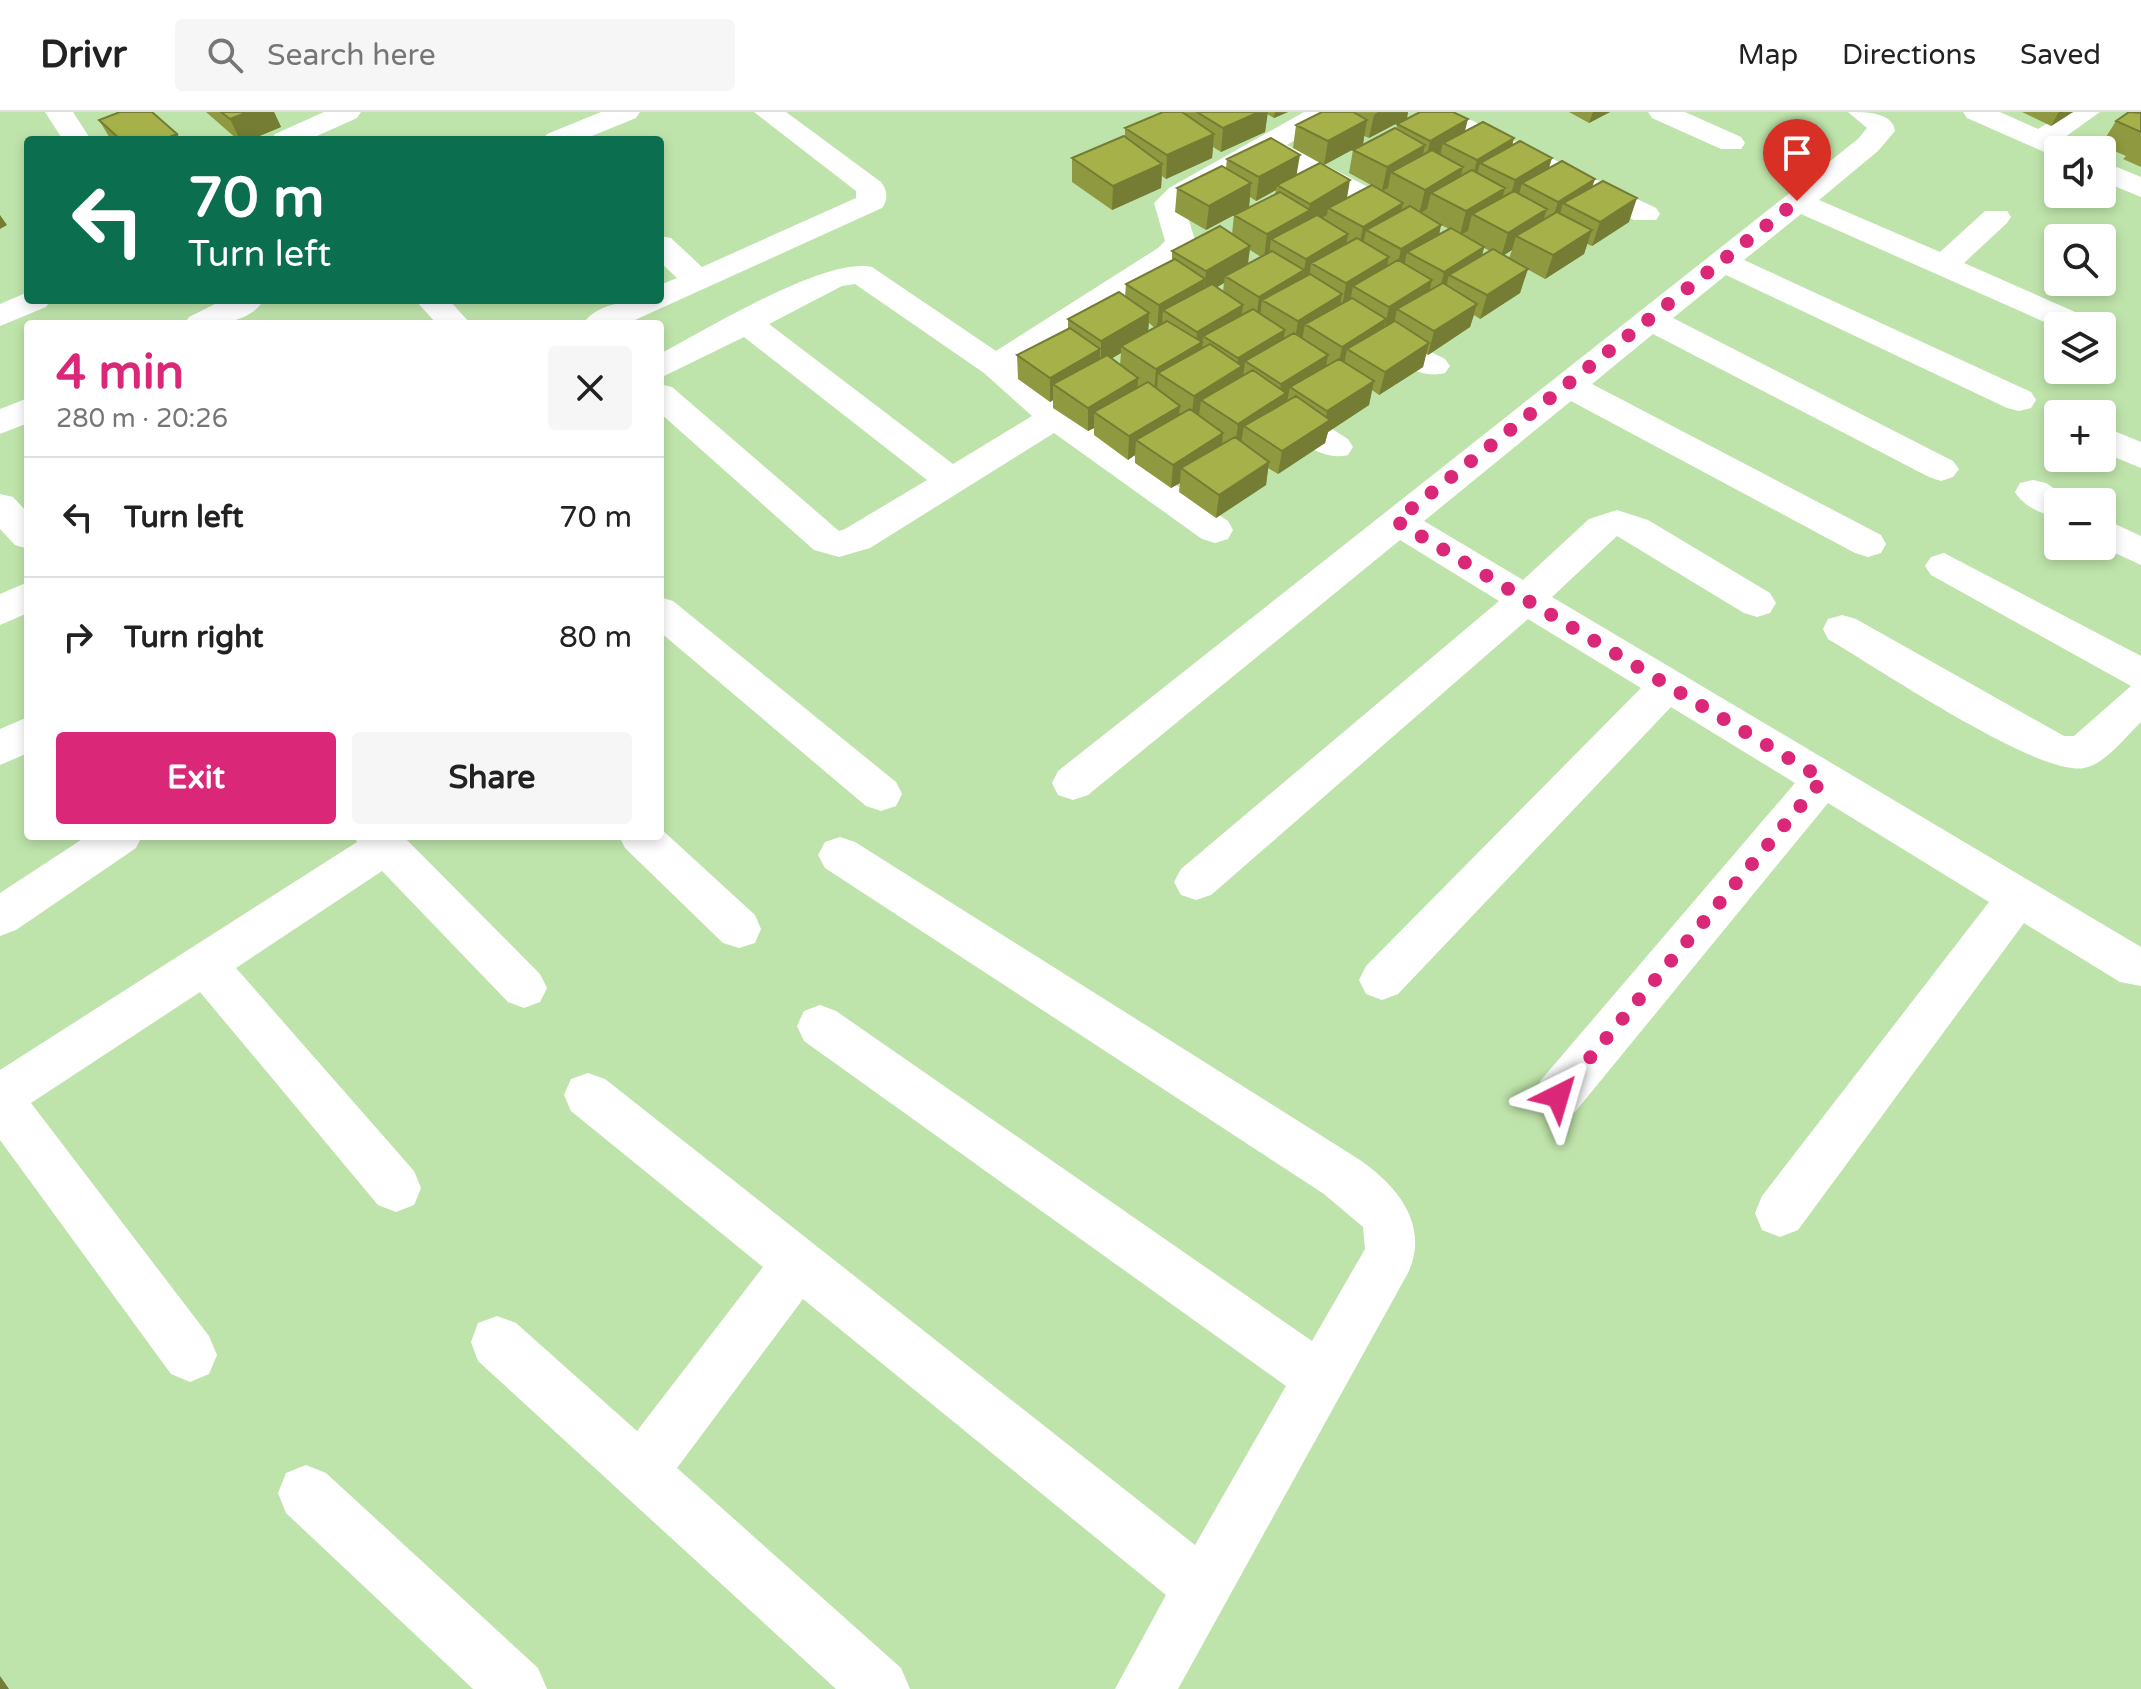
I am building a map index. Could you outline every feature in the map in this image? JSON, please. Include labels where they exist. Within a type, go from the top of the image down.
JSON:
[{"type":"street","points":[[59,112],[74,136]]},
{"type":"street","points":[[294,136],[347,112]]},
{"type":"street","points":[[567,136],[626,112]]},
{"type":"street","points":[[664,295],[864,207],[873,195],[864,182],[768,112]]},
{"type":"street","points":[[996,366],[1112,308],[1181,243],[1179,229],[1168,214],[1169,203],[1179,194],[1324,112]]},
{"type":"street","points":[[1432,112],[1645,214]]},
{"type":"street","points":[[1662,112],[1731,143]]},
{"type":"street","points":[[1073,783],[1881,131],[1875,120],[1862,112]]},
{"type":"street","points":[[1977,112],[2044,143]]},
{"type":"street","points":[[2064,136],[2098,116]]},
{"type":"street","points":[[1265,145],[1434,234]]},
{"type":"street","points":[[2116,176],[2141,188]]},
{"type":"street","points":[[1797,201],[2048,312]]},
{"type":"street","points":[[1168,214],[1208,237]]},
{"type":"street","points":[[1943,266],[1996,217]]},
{"type":"street","points":[[787,241],[834,278]]},
{"type":"street","points":[[664,249],[698,280]]},
{"type":"street","points":[[1721,261],[2019,400]]},
{"type":"street","points":[[664,365],[834,278],[855,273],[869,277],[996,366],[1055,417],[1215,530]]},
{"type":"street","points":[[0,316],[26,304]]},
{"type":"street","points":[[208,320],[240,304]]},
{"type":"street","points":[[435,304],[451,320]]},
{"type":"street","points":[[608,320],[644,304]]},
{"type":"street","points":[[1340,313],[1433,366]]},
{"type":"street","points":[[1649,319],[1941,469]]},
{"type":"street","points":[[747,323],[953,482]]},
{"type":"street","points":[[1567,385],[1868,544]]},
{"type":"street","points":[[1244,390],[1336,447]]},
{"type":"street","points":[[664,398],[827,541],[839,544],[857,539],[1055,417]]},
{"type":"street","points":[[0,423],[24,411]]},
{"type":"street","points":[[2116,444],[2141,456]]},
{"type":"street","points":[[1396,521],[2136,968]]},
{"type":"street","points":[[1196,882],[1525,600],[1590,538],[1617,523],[1635,529],[1757,603]]},
{"type":"street","points":[[2116,539],[2141,552]]},
{"type":"street","points":[[1944,566],[2141,674]]},
{"type":"street","points":[[0,611],[24,598]]},
{"type":"street","points":[[664,614],[881,794]]},
{"type":"street","points":[[1842,629],[2038,743],[2062,752],[2083,752],[2141,698]]},
{"type":"street","points":[[1382,980],[1668,685]]},
{"type":"street","points":[[0,749],[24,735]]},
{"type":"street","points":[[1558,1096],[1823,779]]},
{"type":"street","points":[[0,917],[115,840]]},
{"type":"street","points":[[644,840],[739,929]]},
{"type":"street","points":[[190,1355],[0,1099],[204,964],[379,841],[524,988]]},
{"type":"street","points":[[840,855],[1371,1197],[1390,1223],[1391,1253],[1145,1689]]},
{"type":"street","points":[[1780,1213],[2018,897]]},
{"type":"street","points":[[204,964],[396,1188]]},
{"type":"street","points":[[820,1026],[1320,1378]]},
{"type":"street","points":[[588,1095],[1202,1587]]},
{"type":"street","points":[[640,1472],[797,1264]]},
{"type":"street","points":[[497,1342],[880,1689]]},
{"type":"street","points":[[306,1493],[517,1689]]},
{"type":"building","points":[[120,112],[152,112],[177,134],[117,136],[99,120]]},
{"type":"building","points":[[221,112],[248,112],[230,119]]},
{"type":"building","points":[[1163,112],[1182,112],[1214,134],[1167,155],[1125,128]]},
{"type":"building","points":[[1197,112],[1259,112],[1223,128]]},
{"type":"building","points":[[1322,112],[1353,112],[1367,120],[1328,141],[1296,125]]},
{"type":"building","points":[[1420,112],[1453,112],[1468,119],[1430,141],[1397,124]]},
{"type":"building","points":[[2129,112],[2141,113],[2141,132],[2116,121]]},
{"type":"building","points":[[1483,122],[1514,138],[1477,160],[1443,143]]},
{"type":"building","points":[[1395,128],[1425,145],[1387,167],[1353,150]]},
{"type":"building","points":[[1124,136],[1162,164],[1113,186],[1072,158]]},
{"type":"building","points":[[1271,138],[1300,155],[1259,177],[1227,159]]},
{"type":"building","points":[[1520,141],[1552,158],[1515,180],[1480,163]]},
{"type":"building","points":[[1432,150],[1463,167],[1425,190],[1391,172]]},
{"type":"building","points":[[1562,161],[1595,179],[1558,202],[1522,183]]},
{"type":"building","points":[[1320,163],[1350,180],[1310,204],[1277,185]]},
{"type":"building","points":[[1222,166],[1251,183],[1209,206],[1177,188]]},
{"type":"building","points":[[1472,170],[1505,188],[1466,211],[1431,193]]},
{"type":"building","points":[[1603,181],[1637,198],[1600,222],[1563,203]]},
{"type":"building","points":[[1372,185],[1403,203],[1363,227],[1328,208]]},
{"type":"building","points":[[1514,191],[1547,209],[1508,233],[1472,214]]},
{"type":"building","points":[[1280,192],[1310,210],[1267,234],[1234,215]]},
{"type":"building","points":[[1410,206],[1441,225],[1401,249],[1366,230]]},
{"type":"building","points":[[1557,212],[1592,230],[1553,255],[1516,236]]},
{"type":"building","points":[[1317,215],[1348,234],[1306,259],[1271,239]]},
{"type":"building","points":[[1220,226],[1250,246],[1206,271],[1172,251]]},
{"type":"building","points":[[1451,228],[1484,247],[1444,272],[1407,252]]},
{"type":"building","points":[[1357,238],[1389,257],[1346,283],[1311,263]]},
{"type":"building","points":[[1493,249],[1528,269],[1487,295],[1449,275]]},
{"type":"building","points":[[1272,251],[1304,270],[1259,297],[1225,276]]},
{"type":"building","points":[[1175,259],[1205,279],[1159,305],[1126,284]]},
{"type":"building","points":[[1398,260],[1432,280],[1389,307],[1353,286]]},
{"type":"building","points":[[1310,274],[1342,294],[1298,321],[1262,300]]},
{"type":"building","points":[[1443,283],[1477,304],[1434,331],[1397,309]]},
{"type":"building","points":[[1212,284],[1243,305],[1197,332],[1163,310]]},
{"type":"building","points":[[1119,292],[1149,313],[1101,341],[1068,319]]},
{"type":"building","points":[[1352,298],[1386,319],[1342,347],[1305,324]]},
{"type":"building","points":[[1253,309],[1285,330],[1238,358],[1203,336]]},
{"type":"building","points":[[1167,321],[1202,342],[1156,369],[1121,346]]},
{"type":"building","points":[[1395,321],[1429,343],[1385,372],[1347,349]]},
{"type":"building","points":[[1070,328],[1100,349],[1050,378],[1017,355]]},
{"type":"building","points":[[1294,333],[1328,355],[1281,384],[1245,361]]},
{"type":"building","points":[[1210,344],[1242,366],[1194,396],[1158,373]]},
{"type":"building","points":[[1107,355],[1138,378],[1088,408],[1053,384]]},
{"type":"building","points":[[1339,359],[1374,381],[1327,411],[1290,387]]},
{"type":"building","points":[[1253,370],[1286,393],[1238,424],[1201,400]]},
{"type":"building","points":[[1148,382],[1180,406],[1129,436],[1094,412]]},
{"type":"building","points":[[1296,396],[1330,420],[1282,451],[1244,426]]},
{"type":"building","points":[[1190,409],[1223,433],[1173,465],[1136,440]]},
{"type":"building","points":[[1235,437],[1269,462],[1219,495],[1181,468]]},
{"type":"route","points":[[1558,1096],[1823,779],[1396,521],[1797,201]]}]
